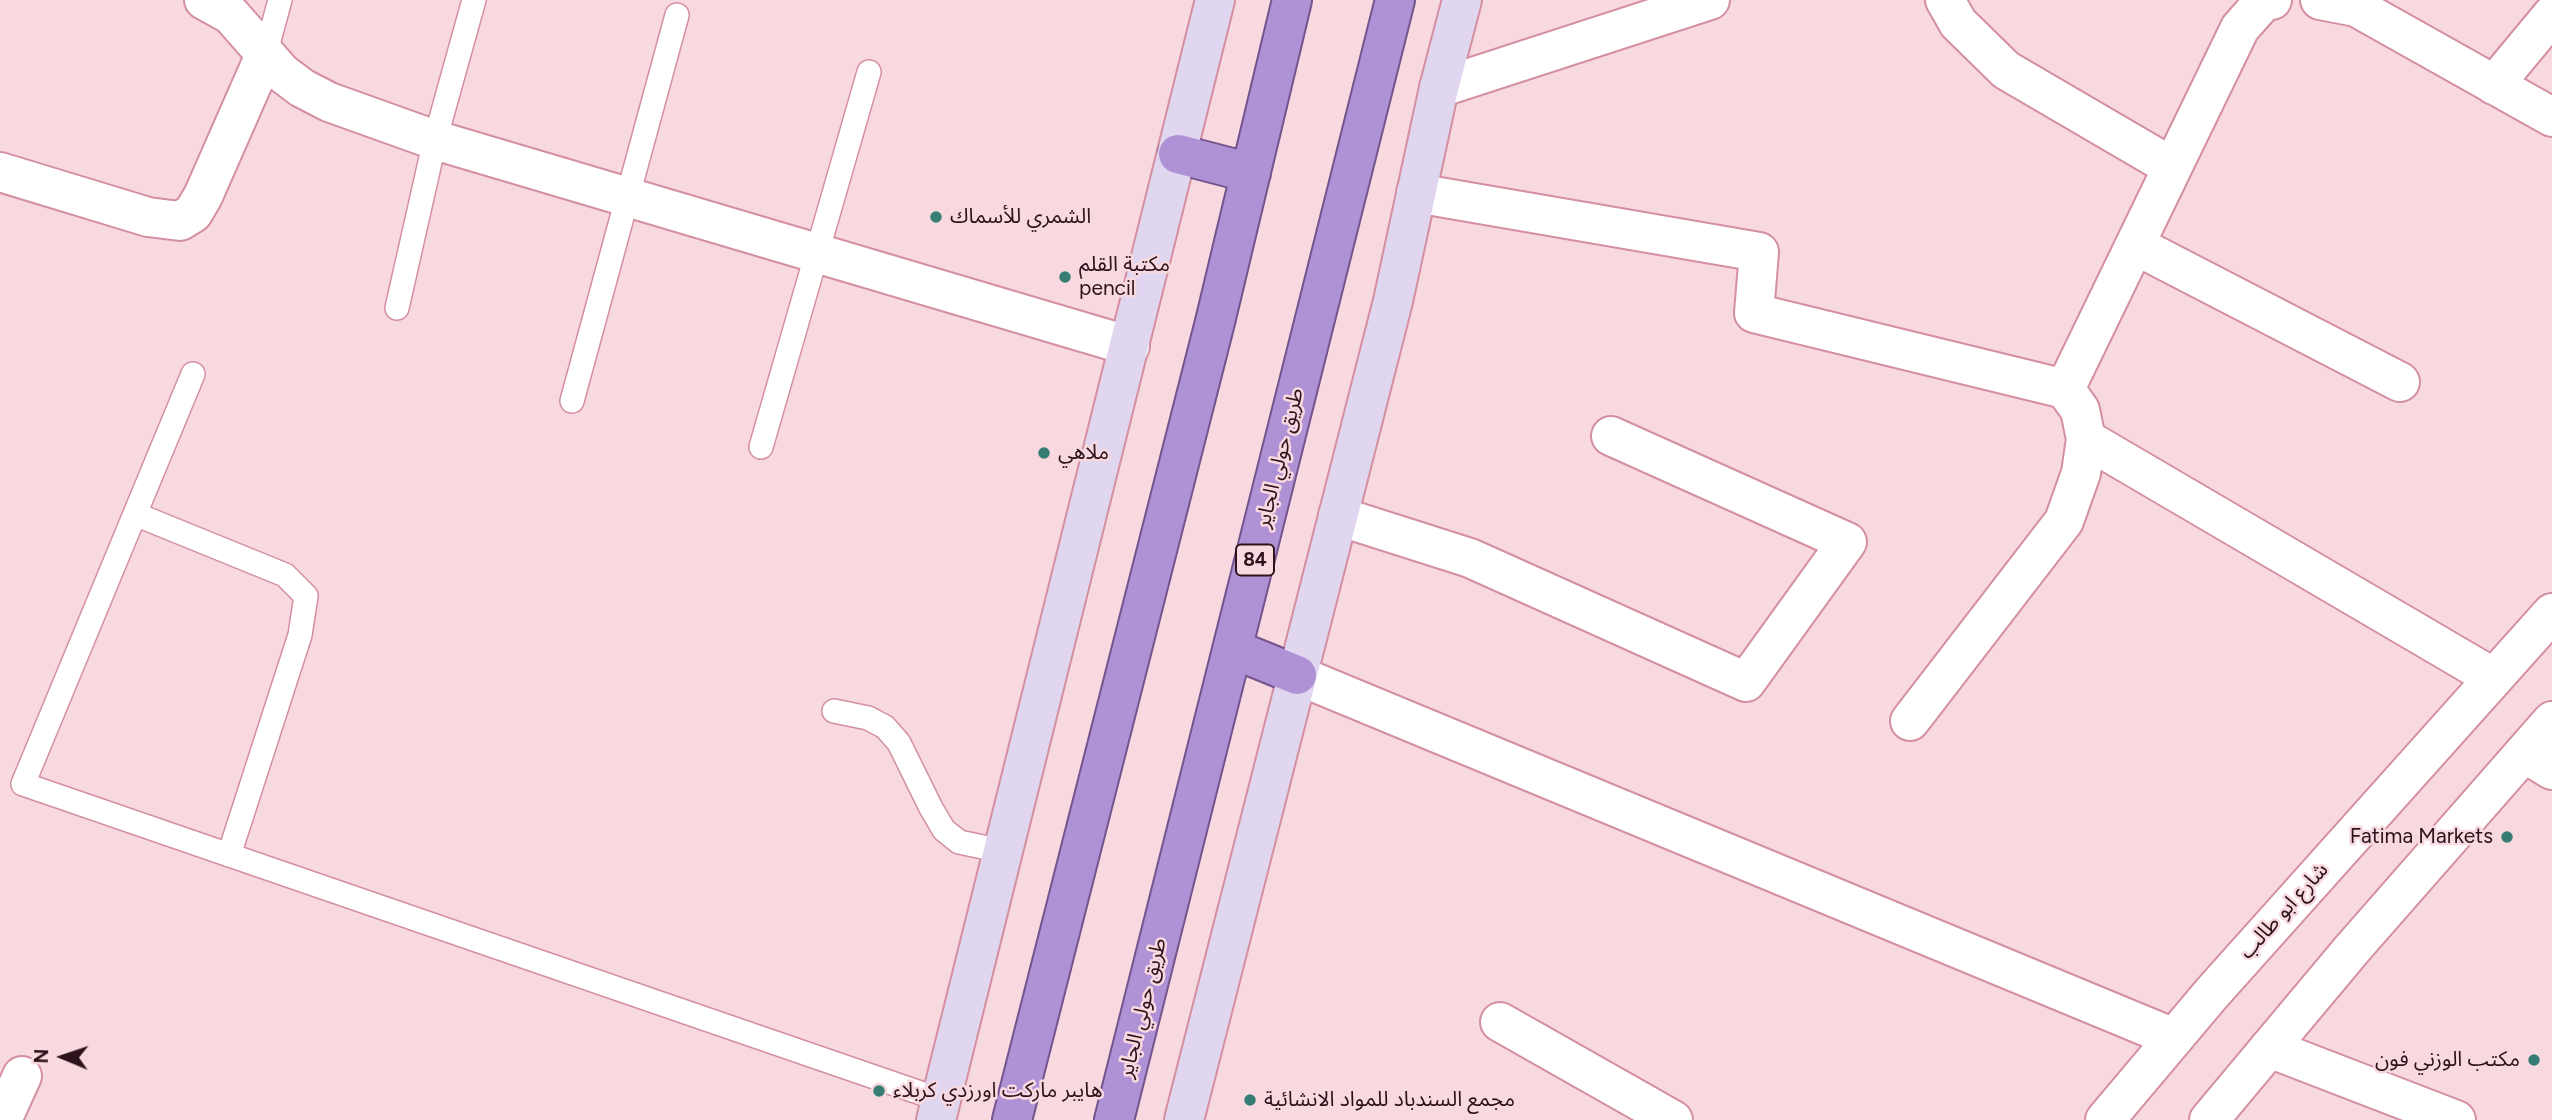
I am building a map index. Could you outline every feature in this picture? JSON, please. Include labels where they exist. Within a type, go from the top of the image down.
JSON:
[{"type":"highway","points":[[1012,1120],[1212,335],[1292,0]]},
{"type":"highway","name":"طريق حولي الجاير","points":[[1114,1120],[1395,0]]},
{"type":"highway","points":[[1178,154],[1251,173]]},
{"type":"highway","points":[[1233,649],[1297,675]]},
{"type":"main road","points":[[939,1110],[1215,0]]},
{"type":"main road","points":[[1184,1120],[1392,301],[1439,88],[1462,0]]},
{"type":"street","points":[[204,0],[231,15],[245,28],[265,55],[302,88],[329,102],[435,141],[1130,346]]},
{"type":"street","points":[[1439,88],[1710,0]]},
{"type":"street","points":[[1945,0],[1958,23],[2006,70],[2172,167]]},
{"type":"street","points":[[2065,389],[2240,28],[2264,1],[2272,0]]},
{"type":"street","points":[[2336,2],[2356,7],[2552,117]]},
{"type":"street","points":[[2494,85],[2552,15]]},
{"type":"street","points":[[0,172],[148,217],[180,221],[193,213],[203,196],[265,55]]},
{"type":"street","points":[[1416,193],[1759,252],[1754,313],[2065,389],[2080,410],[2086,439],[2081,472],[2064,521],[1910,721]]},
{"type":"street","points":[[2135,245],[2400,382]]},
{"type":"street","points":[[1338,516],[1470,558],[1746,682],[1847,542],[1611,436]]},
{"type":"street","points":[[2086,439],[2494,678]]},
{"type":"street","name":"شارع ابو طالب","points":[[2105,1120],[2212,993],[2552,613]]},
{"type":"street","points":[[1297,675],[2174,1038]]},
{"type":"street","points":[[2209,1120],[2353,948],[2538,761],[2552,721]]},
{"type":"street","points":[[1500,1022],[1673,1120]]},
{"type":"street","points":[[2269,1048],[2456,1120]]},
{"type":"street","points":[[2,1120],[22,1076]]},
{"type":"lane","points":[[265,55],[280,0]]},
{"type":"lane","points":[[397,309],[435,141],[474,0]]},
{"type":"lane","points":[[572,401],[677,15]]},
{"type":"lane","points":[[761,447],[869,72]]},
{"type":"lane","points":[[193,374],[23,784],[229,855],[939,1110]]},
{"type":"lane","points":[[135,514],[285,575],[306,596],[300,635],[229,855]]},
{"type":"lane","points":[[834,710],[868,718],[885,727],[899,743],[930,808],[944,830],[959,842],[1002,851]]},
{"type":"place","name":"الشمري للأسماك","points":[[936,217]]},
{"type":"place","name":"مكتبة القلم pencil","points":[[1065,277]]},
{"type":"place","name":"ملاهي","points":[[1044,453]]},
{"type":"place","name":"Fatima Markets","points":[[2507,837]]},
{"type":"place","name":"مكتب الوزني فون","points":[[2534,1060]]},
{"type":"place","name":"هايبر ماركت اورزدي كربلاء","points":[[879,1091]]},
{"type":"place","name":"مجمع السندباد للمواد الانشائية","points":[[1250,1100]]}]
